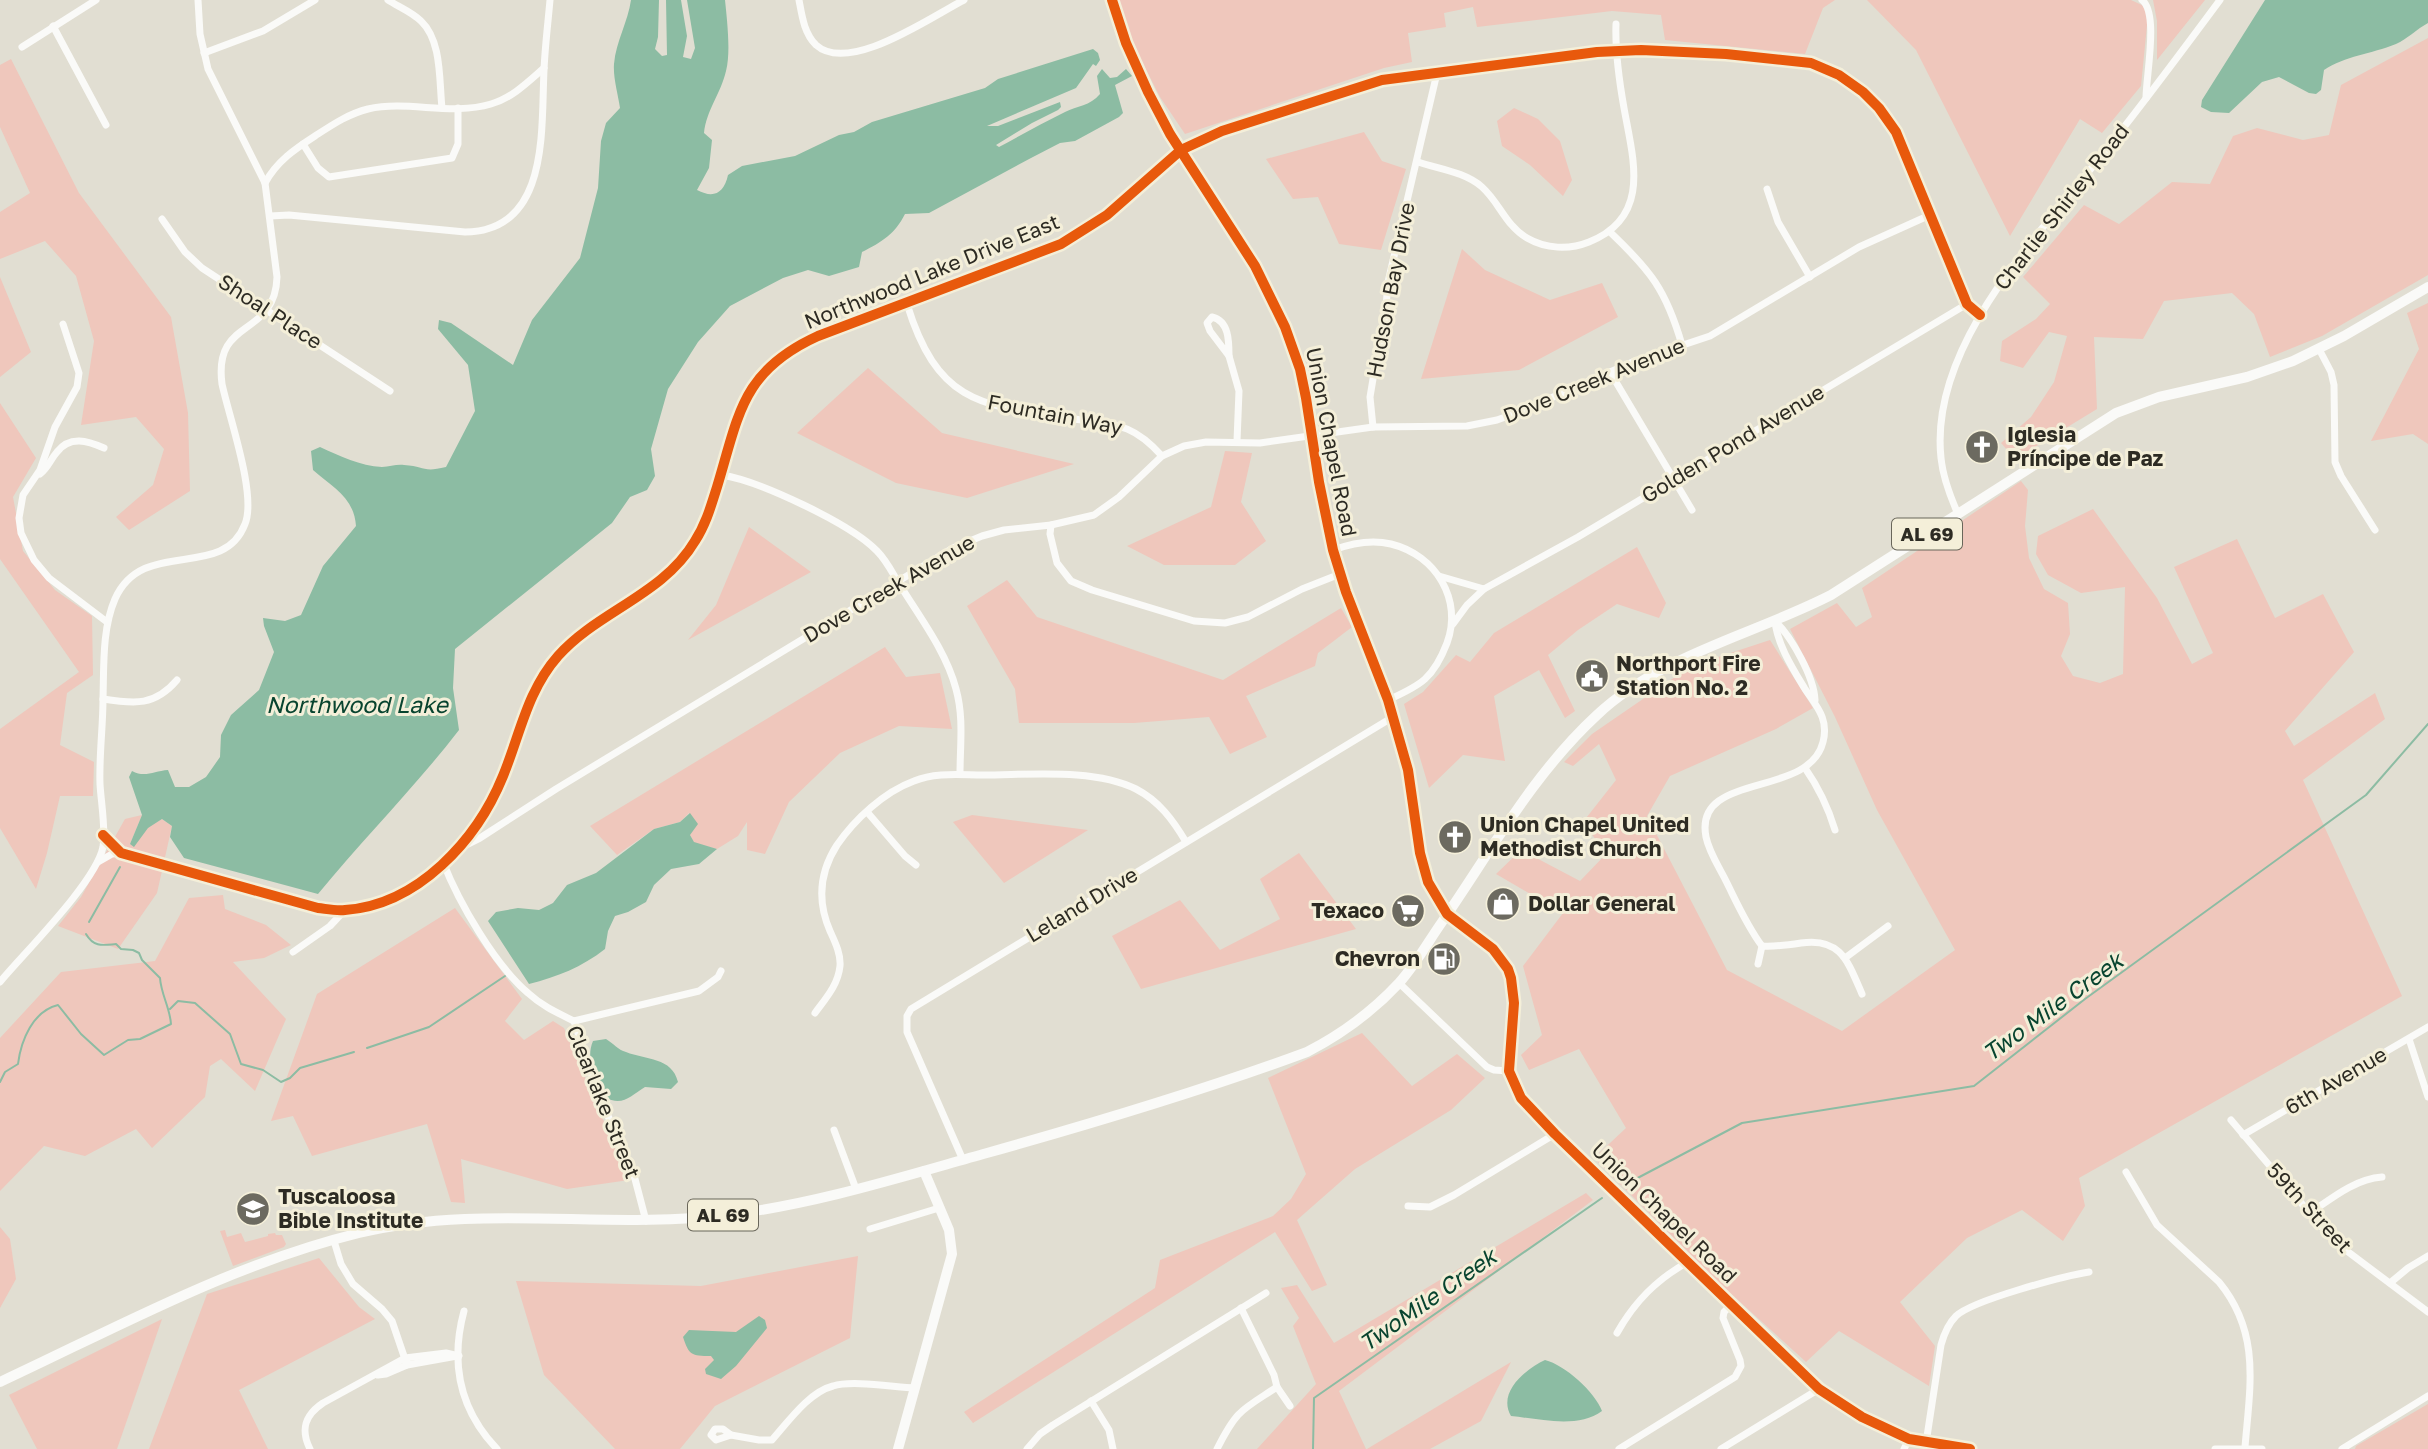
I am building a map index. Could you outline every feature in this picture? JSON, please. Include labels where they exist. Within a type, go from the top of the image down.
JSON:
[{"type":"main road","name":"AL 69","points":[[0,1382],[211,1283],[295,1250],[360,1233],[450,1218],[646,1221],[751,1211],[856,1189],[1065,1131],[1307,1052],[1364,1017],[1399,983],[1546,770],[1598,714],[1632,685],[1664,666],[1831,595],[2116,413],[2159,397],[2269,370],[2319,349],[2428,287]]},
{"type":"main road","points":[[898,1449],[942,1300],[952,1254],[949,1230],[924,1171]]},
{"type":"street","points":[[22,47],[96,0]]},
{"type":"street","points":[[0,980],[58,915],[97,862],[103,847],[100,779],[107,622],[118,593],[138,571],[159,562],[220,552],[233,544],[245,525],[248,510],[246,486],[220,369],[225,347],[234,335],[268,311],[276,292],[278,277],[265,183],[211,76],[200,34],[198,0]]},
{"type":"street","points":[[204,53],[263,31],[315,0]]},
{"type":"street","points":[[388,0],[415,16],[431,33],[442,108]]},
{"type":"street","points":[[270,216],[289,215],[465,232],[487,229],[501,223],[523,202],[536,175],[550,0]]},
{"type":"street","points":[[799,0],[804,24],[814,43],[827,51],[842,54],[886,41],[927,22],[959,1]]},
{"type":"street","name":"Union Chapel Road","points":[[1112,0],[1138,71],[1181,150],[1255,266],[1279,313],[1300,369],[1313,436],[1318,482],[1333,550],[1393,717],[1408,770],[1420,853],[1428,882],[1447,914]]},
{"type":"street","points":[[2142,0],[2146,3],[2151,17],[2146,98]]},
{"type":"street","name":"Charlie Shirley Road","points":[[1958,514],[1942,464],[1941,433],[1954,373],[1980,315],[2013,267],[2220,0]]},
{"type":"street","points":[[1418,162],[1474,181],[1486,191],[1513,228],[1538,244],[1552,247],[1581,245],[1610,232],[1630,201],[1635,170],[1615,51],[1616,24]]},
{"type":"street","points":[[53,26],[106,125]]},
{"type":"street","name":"Northwood Lake Drive East","points":[[103,847],[318,908],[344,911],[383,901],[404,892],[460,849],[502,779],[530,700],[549,667],[570,644],[657,583],[685,556],[701,531],[741,406],[757,380],[773,363],[804,342],[1032,256],[1082,232],[1112,210],[1181,150],[1222,131],[1359,86],[1397,77],[1615,51],[1680,51],[1818,65],[1839,75],[1863,92],[1892,125],[1967,304]]},
{"type":"street","points":[[265,183],[274,167],[303,144],[344,118],[365,110],[388,107],[486,106],[500,101],[544,68]]},
{"type":"street","name":"Hudson Bay Drive","points":[[1373,427],[1370,397],[1383,343],[1388,282],[1437,73]]},
{"type":"street","points":[[303,144],[318,168],[330,177],[452,158],[458,144],[458,107]]},
{"type":"street","points":[[259,169],[274,167]]},
{"type":"street","points":[[1768,189],[1777,222],[1810,277]]},
{"type":"street","name":"Dove Creek Avenue","points":[[460,849],[953,548],[1004,530],[1051,525],[1101,511],[1119,498],[1162,456],[1184,446],[1237,440],[1260,443],[1373,427],[1456,426],[1497,420],[1574,389],[1635,360],[1710,336],[1859,247],[1930,215]]},
{"type":"street","name":"Shoal Place","points":[[162,219],[186,252],[202,268],[390,391]]},
{"type":"street","points":[[1610,232],[1636,257],[1660,287],[1673,314],[1682,345]]},
{"type":"street","name":"Fountain Way","points":[[907,304],[921,345],[932,364],[948,381],[967,395],[995,406],[1125,427],[1145,438],[1162,456]]},
{"type":"street","points":[[1967,304],[1980,315]]},
{"type":"street","name":"Golden Pond Avenue","points":[[1453,624],[1467,605],[1484,589],[1674,480],[1967,304]]},
{"type":"street","points":[[1229,356],[1210,331],[1207,323],[1212,317],[1220,319],[1224,324],[1229,356],[1239,391],[1237,440]]},
{"type":"street","points":[[63,324],[79,373],[77,387],[56,425],[43,463],[20,503],[21,533],[27,548],[48,578],[107,622]]},
{"type":"street","points":[[2319,349],[2331,372],[2334,385],[2335,461],[2341,476],[2375,530]]},
{"type":"street","points":[[1610,372],[1692,510]]},
{"type":"street","points":[[36,477],[48,467],[57,452],[73,441],[84,440],[104,448]]},
{"type":"street","points":[[721,475],[755,483],[804,506],[864,540],[881,555],[935,642],[952,676],[961,711],[960,774]]},
{"type":"street","points":[[1051,525],[1050,534],[1057,563],[1071,581],[1092,590],[1202,622],[1225,624],[1248,617],[1340,573]]},
{"type":"street","points":[[1333,550],[1363,542],[1394,545],[1422,559],[1439,576],[1448,596],[1453,624],[1444,652],[1431,672],[1414,687],[1388,700]]},
{"type":"street","points":[[1439,576],[1484,589]]},
{"type":"street","points":[[1758,964],[1762,946],[1753,934],[1708,845],[1706,822],[1711,808],[1722,798],[1787,777],[1805,768],[1818,754],[1824,740],[1825,724],[1815,701],[1815,687],[1786,632],[1775,621]]},
{"type":"street","points":[[103,699],[135,702],[156,699],[168,691],[177,680]]},
{"type":"street","name":"Leland Drive","points":[[962,1160],[910,1039],[905,1024],[907,1016],[924,1000],[1393,717]]},
{"type":"street","points":[[1805,768],[1818,785],[1835,830]]},
{"type":"street","points":[[816,1013],[834,988],[840,966],[836,943],[822,908],[822,878],[827,863],[838,843],[868,813],[889,794],[915,780],[960,774],[1060,775],[1113,781],[1135,788],[1160,806],[1186,842]]},
{"type":"street","points":[[868,813],[916,865]]},
{"type":"street","name":"Northwood Lake Drive East","points":[[103,835],[121,853]]},
{"type":"street","points":[[97,862],[112,854],[121,853]]},
{"type":"street","name":"Clearlake Street","points":[[443,862],[477,927],[517,982],[540,1003],[574,1021],[596,1088],[635,1179],[646,1221]]},
{"type":"street","points":[[293,952],[330,926],[344,911]]},
{"type":"street","points":[[1399,983],[1487,1067],[1509,1071],[1514,1003],[1508,969],[1493,949],[1447,914]]},
{"type":"street","points":[[1845,958],[1888,926]]},
{"type":"street","points":[[1762,946],[1823,942],[1837,948],[1845,958],[1862,994]]},
{"type":"street","points":[[574,1021],[699,991],[718,977],[721,971]]},
{"type":"street","name":"6th Avenue","points":[[2244,1135],[2428,1027]]},
{"type":"street","points":[[2409,1039],[2428,1097]]},
{"type":"street","name":"Union Chapel Road","points":[[1509,1071],[1521,1098],[1555,1134],[1819,1389],[1862,1417],[1909,1439],[1970,1449]]},
{"type":"street","name":"59th Street","points":[[2231,1120],[2339,1245],[2428,1312]]},
{"type":"street","points":[[834,1130],[856,1189]]},
{"type":"street","points":[[1408,1206],[1430,1207],[1555,1134]]},
{"type":"street","points":[[2126,1172],[2152,1219],[2219,1282],[2242,1321],[2250,1350],[2245,1447]]},
{"type":"street","points":[[2310,1213],[2358,1183],[2369,1178],[2382,1177]]},
{"type":"street","points":[[870,1229],[939,1208]]},
{"type":"street","points":[[334,1241],[341,1265],[353,1284],[382,1309],[391,1321],[406,1361]]},
{"type":"street","points":[[2390,1283],[2428,1256]]},
{"type":"street","points":[[1617,1333],[1638,1301],[1653,1285],[1688,1262]]},
{"type":"street","points":[[1926,1443],[1941,1345],[1946,1330],[1955,1317],[1974,1305],[2089,1272]]},
{"type":"street","points":[[1027,1449],[1040,1434],[1266,1293]]},
{"type":"street","points":[[1619,1449],[1735,1377],[1741,1366],[1740,1360],[1723,1318],[1724,1312],[1731,1305]]},
{"type":"street","points":[[1241,1308],[1274,1375],[1277,1387],[1290,1406]]},
{"type":"street","points":[[464,1311],[458,1332],[461,1382],[466,1404],[481,1430],[497,1449]]},
{"type":"street","points":[[310,1449],[304,1427],[310,1413],[323,1403],[377,1375],[385,1368],[406,1361],[459,1356]]},
{"type":"street","points":[[731,1435],[772,1440],[808,1401],[834,1385],[915,1388]]},
{"type":"street","points":[[1217,1449],[1230,1423],[1239,1412],[1277,1387]]},
{"type":"street","points":[[1721,1449],[1819,1389]]},
{"type":"street","points":[[2342,1449],[2428,1396]]},
{"type":"street","points":[[1091,1401],[1109,1430],[1113,1449]]},
{"type":"street","points":[[1904,1449],[1909,1439]]},
{"type":"street","points":[[2215,1449],[2262,1449]]},
{"type":"shaded area","points":[[1112,0],[1835,0],[1823,8],[1805,54],[1665,40],[1661,15],[1612,11],[1477,27],[1473,7],[1444,13],[1446,27],[1408,33],[1412,62],[1384,68],[1185,134],[1160,97]]},
{"type":"shaded area","points":[[1867,0],[2131,0],[2144,6],[2148,15],[2141,86],[2102,133],[2080,119],[2010,236],[1916,50]]},
{"type":"shaded area","points":[[2153,0],[2205,0],[2157,60],[2157,21]]},
{"type":"shaded area","points":[[2428,38],[2428,275],[2322,336],[2270,357],[2254,314],[2232,293],[2164,301],[2143,339],[2094,337],[2097,409],[2015,459],[2001,443],[2031,417],[2054,382],[2067,336],[2049,332],[2023,368],[2000,361],[2002,341],[2036,319],[2050,304],[2023,277],[2084,205],[2119,224],[2172,182],[2210,184],[2233,136],[2257,128],[2303,140],[2329,135],[2341,85]]},
{"type":"shaded area","points":[[11,59],[79,193],[171,317],[188,413],[190,491],[129,530],[116,517],[153,485],[164,449],[136,417],[81,425],[94,341],[76,276],[45,241],[0,259],[0,212],[30,193],[0,127],[0,65]]},
{"type":"shaded area","points":[[1514,108],[1538,119],[1560,141],[1572,180],[1563,196],[1530,165],[1502,146],[1497,121]]},
{"type":"shaded area","points":[[1364,132],[1382,161],[1406,169],[1381,250],[1339,244],[1318,197],[1293,199],[1266,159]]},
{"type":"shaded area","points":[[1462,249],[1485,270],[1550,300],[1602,283],[1618,317],[1519,370],[1421,379]]},
{"type":"shaded area","points":[[0,277],[31,352],[0,377]]},
{"type":"shaded area","points":[[2428,303],[2428,444],[2413,434],[2371,441],[2419,349],[2407,313]]},
{"type":"shaded area","points":[[868,368],[942,433],[1074,464],[967,498],[896,483],[797,433]]},
{"type":"shaded area","points":[[0,403],[36,458],[13,497],[23,551],[55,590],[92,616],[93,675],[67,693],[60,745],[94,762],[93,796],[60,796],[36,889],[0,828],[0,729],[79,672],[0,559]]},
{"type":"shaded area","points":[[1225,451],[1252,453],[1241,502],[1266,541],[1235,565],[1164,565],[1127,546],[1211,507]]},
{"type":"shaded area","points":[[2021,481],[2028,490],[2025,526],[2029,558],[2044,589],[2068,603],[2070,634],[2061,656],[2073,676],[2100,683],[2123,674],[2125,587],[2081,593],[2048,575],[2036,554],[2038,536],[2093,509],[2157,598],[2192,664],[2213,653],[2174,567],[2237,539],[2275,618],[2323,594],[2354,652],[2285,731],[2294,746],[2375,693],[2385,719],[2303,780],[2402,996],[2079,1178],[2085,1206],[2063,1241],[2022,1210],[1967,1238],[1900,1302],[1935,1346],[1929,1386],[1839,1331],[1806,1362],[1718,1282],[1594,1158],[1626,1128],[1579,1049],[1529,1070],[1521,1055],[1542,1035],[1523,966],[1563,913],[1496,874],[1521,850],[1580,881],[1606,854],[1583,822],[1616,780],[1599,744],[1573,766],[1564,762],[1592,734],[1691,666],[1770,640],[1813,708],[1776,729],[1670,776],[1647,816],[1727,970],[1842,1031],[1955,950],[1877,810],[1835,717],[1790,629],[1837,603],[1856,627],[1872,617],[1862,588]]},
{"type":"shaded area","points":[[749,527],[811,572],[688,640],[716,605]]},
{"type":"shaded area","points":[[1637,547],[1666,603],[1659,618],[1617,604],[1578,630],[1548,655],[1575,711],[1565,718],[1539,670],[1494,696],[1505,761],[1463,755],[1429,788],[1404,704],[1423,692],[1456,655],[1470,662],[1494,633]]},
{"type":"shaded area","points":[[1007,580],[1037,617],[1223,680],[1341,608],[1352,627],[1318,653],[1315,666],[1246,696],[1267,737],[1230,754],[1209,717],[1134,723],[1019,723],[1015,689],[967,606]]},
{"type":"shaded area","points":[[885,647],[906,677],[940,673],[952,729],[899,726],[840,753],[789,802],[765,854],[747,850],[747,822],[738,836],[717,849],[694,843],[690,835],[689,813],[680,822],[654,829],[617,855],[590,826]]},
{"type":"shaded area","points":[[142,815],[130,844],[148,827],[162,819],[172,826],[157,893],[118,949],[58,926],[81,897],[125,819]]},
{"type":"shaded area","points":[[972,815],[1088,830],[1004,883],[953,822]]},
{"type":"shaded area","points":[[1299,853],[1356,929],[1141,989],[1112,936],[1180,900],[1220,950],[1280,919],[1260,879]]},
{"type":"shaded area","points":[[223,895],[225,909],[266,925],[291,945],[264,958],[233,962],[286,1019],[255,1091],[221,1059],[210,1066],[205,1097],[152,1148],[136,1129],[85,1156],[44,1146],[0,1191],[0,1038],[61,972],[155,961],[189,898]]},
{"type":"shaded area","points":[[455,908],[522,999],[505,1021],[524,1040],[553,1021],[564,1028],[629,1180],[567,1189],[461,1159],[465,1203],[451,1202],[427,1124],[312,1156],[293,1116],[271,1121],[317,994]]},
{"type":"shaded area","points":[[1362,1033],[1412,1086],[1457,1054],[1485,1078],[1451,1110],[1355,1169],[1297,1220],[1327,1285],[1312,1291],[1275,1232],[973,1423],[964,1412],[1155,1288],[1160,1260],[1273,1216],[1291,1199],[1306,1174],[1268,1078]]},
{"type":"shaded area","points":[[1586,1193],[1593,1200],[1339,1391],[1366,1449],[1257,1449],[1316,1384],[1293,1326],[1299,1318],[1281,1288],[1297,1285],[1334,1343]]},
{"type":"shaded area","points":[[0,1227],[10,1239],[16,1279],[0,1308]]},
{"type":"shaded area","points":[[225,1230],[227,1237],[241,1233],[245,1242],[275,1233],[282,1235],[286,1244],[233,1266],[220,1231]]},
{"type":"shaded area","points":[[858,1256],[850,1338],[715,1406],[680,1449],[615,1449],[544,1375],[516,1281],[701,1286]]},
{"type":"shaded area","points":[[319,1258],[359,1307],[375,1319],[239,1390],[268,1449],[149,1449],[207,1294]]},
{"type":"shaded area","points":[[162,1319],[117,1449],[37,1449],[9,1395]]},
{"type":"shaded area","points":[[1511,1362],[1481,1421],[1430,1449],[1367,1449]]},
{"type":"shaded area","points":[[2428,1404],[2428,1449],[2355,1449],[2356,1446]]},
{"type":"water","name":"Northwood Lake","points":[[631,0],[659,0],[655,49],[662,56],[667,55],[666,0],[681,0],[687,36],[683,57],[691,59],[695,48],[687,0],[725,0],[727,63],[724,79],[705,125],[704,133],[712,140],[709,168],[697,190],[708,194],[721,190],[728,175],[742,166],[795,156],[872,122],[985,88],[998,79],[1093,49],[1100,60],[1096,66],[1093,64],[1076,88],[987,126],[998,126],[1060,102],[1061,107],[1058,110],[996,145],[999,147],[1065,112],[1092,101],[1100,94],[1097,76],[1102,69],[1110,78],[1117,77],[1126,69],[1132,76],[1115,85],[1123,113],[1119,117],[1075,141],[1060,143],[929,213],[905,214],[887,237],[862,252],[859,267],[829,276],[808,270],[783,278],[730,306],[698,342],[668,389],[651,449],[655,476],[647,490],[630,497],[612,523],[455,649],[453,688],[459,730],[318,894],[184,858],[170,837],[172,826],[162,819],[148,828],[134,847],[130,844],[142,815],[129,777],[132,771],[145,774],[168,770],[175,787],[189,787],[206,777],[220,757],[221,735],[231,715],[259,690],[274,652],[263,618],[285,621],[301,615],[323,566],[356,526],[347,500],[313,470],[311,451],[320,447],[350,460],[374,466],[401,465],[424,469],[446,467],[475,411],[468,365],[438,329],[439,320],[451,323],[513,365],[532,320],[580,258],[598,188],[601,141],[606,123],[620,108],[614,64]]},
{"type":"water","points":[[2265,0],[2428,0],[2428,23],[2396,44],[2341,61],[2324,70],[2321,90],[2316,94],[2279,77],[2262,82],[2229,113],[2211,112],[2201,107],[2202,100]]},
{"type":"water","points":[[690,813],[698,824],[690,835],[694,842],[717,849],[699,864],[671,869],[654,885],[646,902],[615,916],[608,931],[605,949],[569,971],[529,984],[488,921],[496,912],[518,908],[539,910],[553,903],[567,885],[596,873],[654,829],[680,822]]},
{"type":"water","points":[[606,1039],[623,1051],[664,1064],[675,1074],[678,1082],[671,1089],[645,1087],[621,1101],[604,1097],[592,1069],[590,1055],[593,1041]]},
{"type":"water","points":[[759,1316],[765,1320],[767,1328],[736,1366],[721,1379],[706,1374],[705,1369],[714,1360],[711,1356],[692,1353],[683,1337],[689,1330],[736,1332]]},
{"type":"water","points":[[1545,1360],[1561,1367],[1578,1380],[1602,1411],[1592,1417],[1570,1421],[1511,1416],[1508,1398],[1511,1390],[1522,1375]]},
{"type":"waterway","name":"Two Mile Creek","points":[[1630,1182],[1742,1123],[1974,1086],[2085,999],[2366,795],[2428,724]]},
{"type":"waterway","points":[[89,922],[120,867]]},
{"type":"waterway","points":[[0,1082],[5,1072],[18,1064],[25,1036],[35,1020],[49,1008],[58,1005],[81,1034],[104,1055],[128,1040],[140,1039],[171,1024],[160,978],[142,960],[139,953],[121,949],[116,944],[96,944],[86,934]]},
{"type":"waterway","points":[[367,1048],[429,1027],[505,976]]},
{"type":"waterway","points":[[170,1009],[178,1001],[195,1003],[230,1034],[241,1064],[263,1070],[281,1082],[290,1078],[300,1068],[354,1052]]},
{"type":"waterway","name":"TwoMile Creek","points":[[1313,1449],[1314,1398],[1602,1198]]},
{"type":"cycle path","points":[[1112,0],[1126,43],[1170,134],[1255,266],[1285,327],[1300,369],[1333,550],[1346,592],[1388,700],[1408,770],[1420,853],[1428,882],[1447,914],[1493,949],[1508,969],[1514,1003],[1509,1071],[1521,1098],[1819,1389],[1862,1417],[1909,1439],[1970,1449]]},
{"type":"cycle path","points":[[103,835],[121,853],[318,908],[342,910],[372,905],[397,896],[442,865],[478,823],[503,776],[531,699],[558,656],[574,640],[648,589],[682,560],[695,541],[710,508],[738,417],[758,380],[773,364],[818,336],[1061,244],[1107,215],[1181,150],[1222,131],[1382,80],[1597,52],[1641,50],[1726,54],[1811,63],[1839,75],[1863,92],[1879,108],[1896,132],[1967,304],[1980,315]]},
{"type":"place","name":"Iglesia Príncipe de Paz","points":[[1982,447]]},
{"type":"place","name":"Northport Fire Station No. 2","points":[[1592,676]]},
{"type":"place","name":"Union Chapel United Methodist Church","points":[[1455,837]]},
{"type":"place","name":"Dollar General","points":[[1503,904]]},
{"type":"place","name":"Texaco","points":[[1408,911]]},
{"type":"place","name":"Chevron","points":[[1444,959]]},
{"type":"place","name":"Tuscaloosa Bible Institute","points":[[253,1209]]}]
